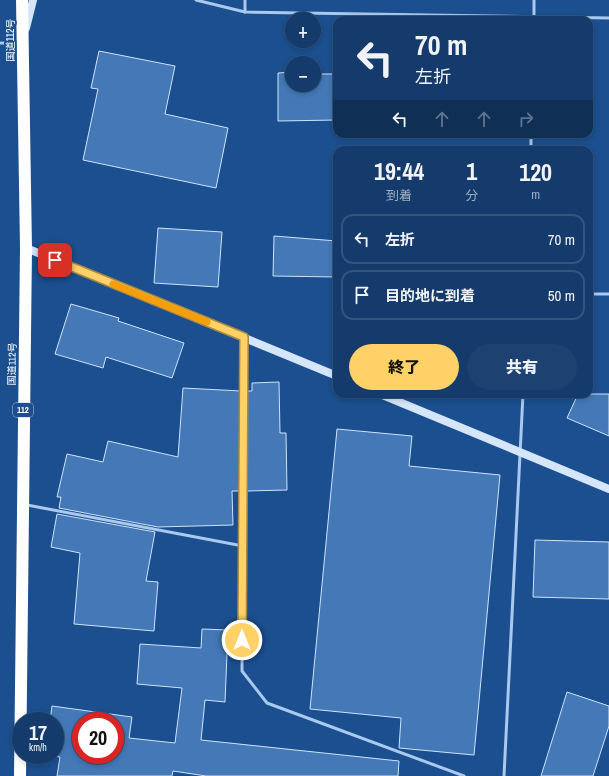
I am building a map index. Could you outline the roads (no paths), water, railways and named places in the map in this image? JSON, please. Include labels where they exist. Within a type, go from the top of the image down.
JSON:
[{"type":"highway","name":"国道112号","points":[[20,776],[26,248],[22,0]]},
{"type":"street","points":[[22,44],[33,0]]},
{"type":"street","points":[[26,248],[333,374]]},
{"type":"street","points":[[389,398],[609,489]]},
{"type":"lane","points":[[196,0],[245,12],[438,16]]},
{"type":"lane","points":[[245,0],[245,12]]},
{"type":"lane","points":[[534,0],[534,16]]},
{"type":"lane","points":[[593,18],[609,18]]},
{"type":"lane","points":[[0,43],[22,44]]},
{"type":"lane","points":[[593,294],[609,294]]},
{"type":"lane","points":[[244,337],[242,671],[267,703],[464,776]]},
{"type":"lane","points":[[504,776],[523,398]]},
{"type":"lane","points":[[22,504],[243,546]]}]
